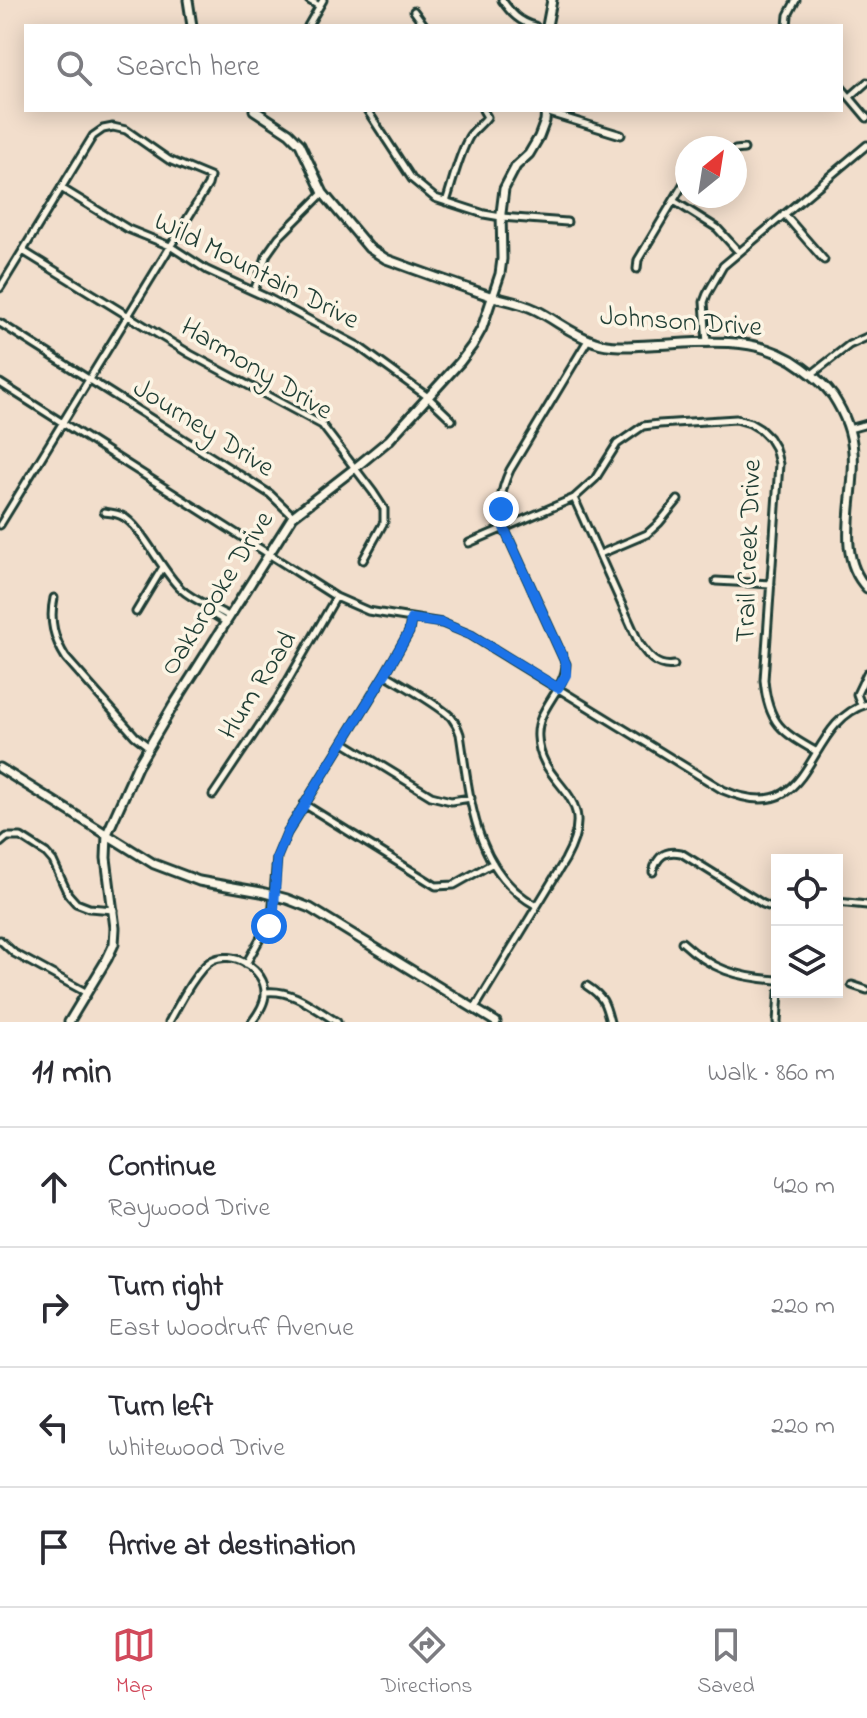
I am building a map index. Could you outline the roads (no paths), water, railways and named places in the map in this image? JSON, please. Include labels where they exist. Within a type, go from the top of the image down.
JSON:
[{"type":"street","points":[[188,0],[192,24]]},
{"type":"street","points":[[309,0],[321,3],[309,24]]},
{"type":"street","points":[[502,0],[519,20],[530,24]]},
{"type":"street","points":[[547,24],[552,0]]},
{"type":"street","points":[[787,24],[796,0]]},
{"type":"street","points":[[414,11],[424,24]]},
{"type":"street","points":[[850,97],[867,82]]},
{"type":"street","points":[[843,89],[867,118]]},
{"type":"street","name":"Johnson Drive","points":[[259,112],[300,144],[323,193],[369,248],[386,259],[535,310],[598,344],[746,343],[784,355],[812,374],[831,393],[849,429],[854,466],[849,538],[859,580],[867,588]]},
{"type":"street","points":[[368,112],[412,179],[435,198],[484,214],[567,222]]},
{"type":"street","points":[[446,202],[467,140],[484,122],[487,117],[484,112]]},
{"type":"street","name":"Oakbrooke Drive","points":[[69,1022],[114,944],[114,910],[106,858],[107,834],[137,767],[293,516],[389,440],[472,346],[482,328],[500,274],[504,189],[516,166],[529,154],[539,137],[546,112]]},
{"type":"street","points":[[549,112],[621,135]]},
{"type":"street","points":[[0,288],[93,136],[103,129],[113,127],[126,130],[169,160],[210,177],[208,185],[0,525]]},
{"type":"street","points":[[707,343],[704,302],[723,266],[867,145]]},
{"type":"street","name":"Wild Mountain Drive","points":[[61,188],[128,229],[170,246],[207,270],[270,299],[358,346],[428,397],[452,420]]},
{"type":"street","points":[[254,292],[267,254],[279,237],[323,193]]},
{"type":"street","points":[[637,269],[638,260],[674,201],[717,228],[739,252]]},
{"type":"street","points":[[784,214],[824,260]]},
{"type":"street","name":"Harmony Drive","points":[[23,251],[190,354],[322,425],[384,509],[384,522],[363,560]]},
{"type":"street","name":"Journey Drive","points":[[0,323],[270,494],[293,516]]},
{"type":"street","points":[[812,374],[849,345],[867,337]]},
{"type":"street","points":[[475,1008],[574,844],[578,814],[543,759],[539,747],[539,723],[544,709],[566,675],[566,664],[504,528],[501,489],[588,340]]},
{"type":"street","points":[[0,383],[336,597],[368,611],[442,623],[471,635],[739,797],[758,800],[776,796],[792,787],[807,771],[831,729],[864,704],[857,694],[867,673]]},
{"type":"street","name":"Trail Creek Drive","points":[[469,543],[574,498],[595,479],[617,444],[643,426],[736,419],[760,429],[775,448],[779,464],[764,680],[769,709],[781,729],[817,752]]},
{"type":"street","points":[[849,429],[867,424]]},
{"type":"street","points":[[574,498],[639,643],[648,656],[657,662],[665,667],[674,665]]},
{"type":"street","points":[[600,554],[647,534],[678,500]]},
{"type":"street","points":[[104,512],[125,517],[173,581],[184,592],[228,620]]},
{"type":"street","points":[[136,612],[163,567]]},
{"type":"street","points":[[716,581],[771,584]]},
{"type":"street","name":"Hum Road","points":[[213,795],[278,698],[336,597]]},
{"type":"street","points":[[54,598],[54,633],[66,658],[135,736],[149,747]]},
{"type":"street","points":[[246,964],[269,926],[274,908],[277,857],[287,833],[385,674],[409,632],[411,619]]},
{"type":"street","points":[[385,674],[455,722],[460,734],[477,827],[493,863],[511,889],[537,906]]},
{"type":"street","points":[[343,742],[431,796],[451,801],[471,798]]},
{"type":"street","points":[[0,768],[154,864],[199,881],[299,903],[496,1022]]},
{"type":"street","points":[[304,804],[436,886],[454,885],[493,863]]},
{"type":"street","points":[[0,843],[7,837],[21,837],[53,861],[65,889],[76,903],[89,908],[114,910]]},
{"type":"street","points":[[653,872],[655,863],[663,854],[671,851],[681,853],[771,907]]},
{"type":"street","points":[[843,902],[867,905]]},
{"type":"street","points":[[0,940],[14,953],[87,993]]},
{"type":"street","points":[[682,942],[697,956],[726,972],[771,979]]},
{"type":"street","points":[[169,1022],[207,964],[229,957],[246,964],[258,974],[266,992],[262,1007],[252,1022]]},
{"type":"street","points":[[852,985],[867,990]]},
{"type":"street","points":[[587,986],[600,995],[610,1022]]},
{"type":"street","points":[[266,992],[279,991],[294,996],[337,1022]]},
{"type":"street","points":[[777,1022],[779,998]]}]
